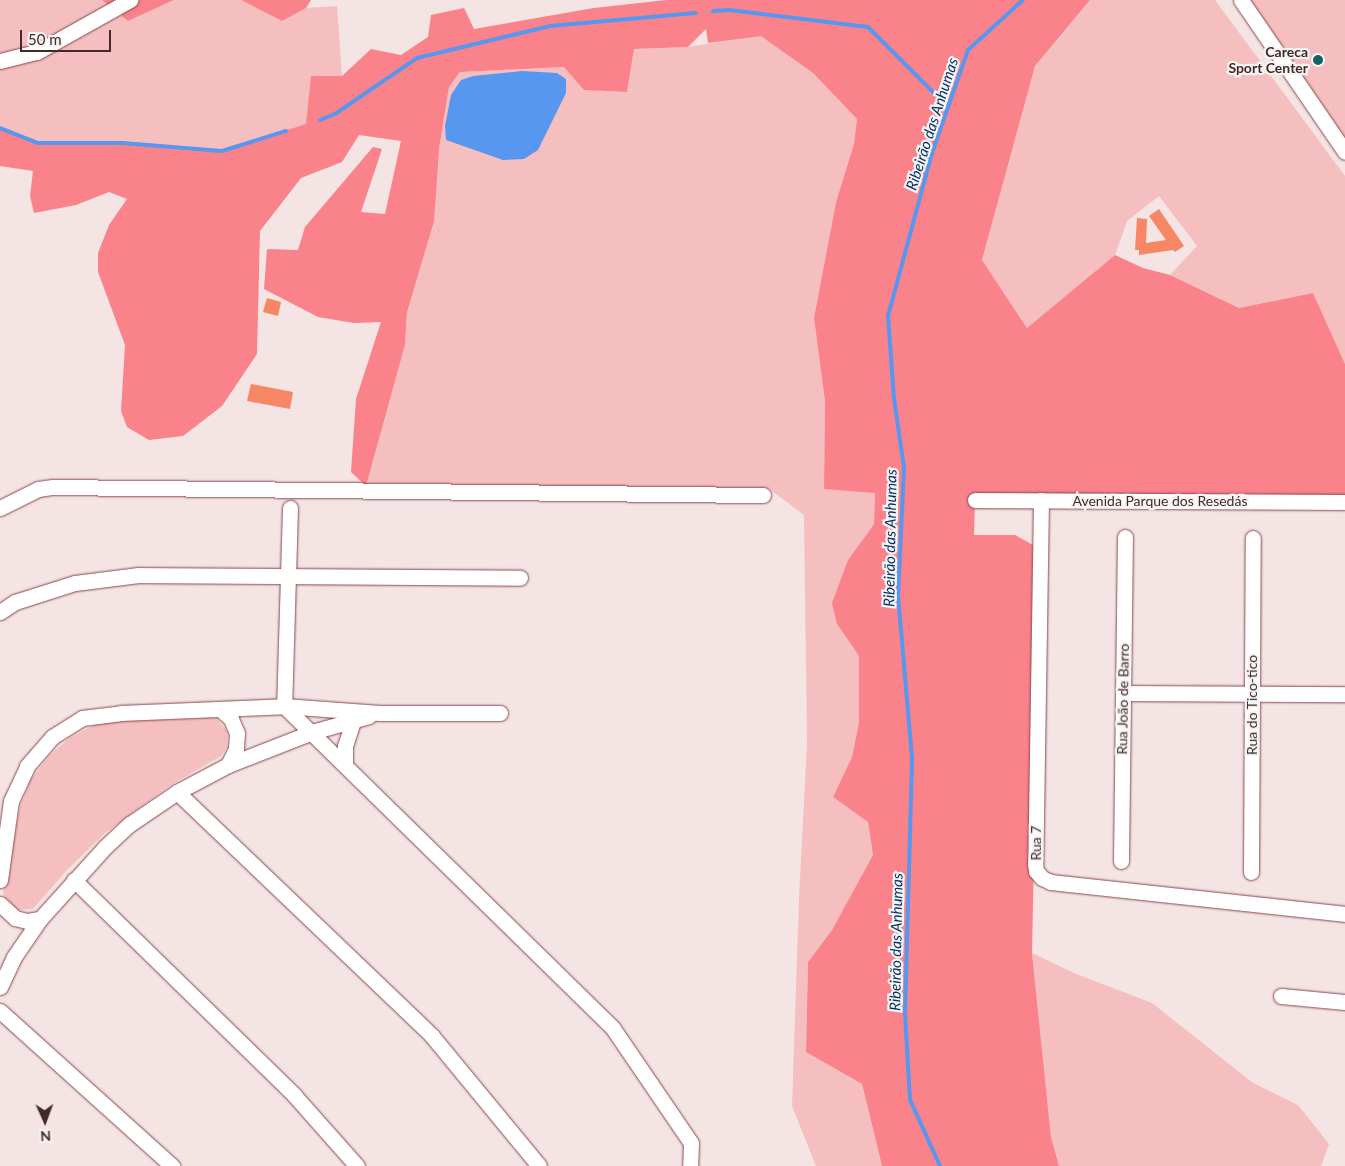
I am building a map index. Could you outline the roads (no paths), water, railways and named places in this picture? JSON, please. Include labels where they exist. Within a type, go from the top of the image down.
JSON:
[{"type":"street","points":[[0,61],[38,52],[130,0]]},
{"type":"street","points":[[1241,0],[1345,152]]},
{"type":"street","points":[[0,508],[38,489],[53,487],[763,495]]},
{"type":"street","name":"Avenida Parque dos Resedás","points":[[975,500],[1345,502]]},
{"type":"street","name":"Rua 7","points":[[1041,500],[1036,871],[1042,878],[1052,882],[1345,914]]},
{"type":"street","points":[[290,508],[284,706],[612,1027],[691,1143],[690,1166]]},
{"type":"street","name":"Rua João de Barro","points":[[1122,861],[1125,537]]},
{"type":"street","name":"Rua do Tico-tico","points":[[1252,872],[1253,538]]},
{"type":"street","points":[[0,612],[16,602],[75,583],[138,575],[520,578]]},
{"type":"street","points":[[1124,692],[1345,694]]},
{"type":"street","points":[[0,880],[5,799],[27,766],[52,737],[82,718],[120,713],[284,706],[380,713],[500,713]]},
{"type":"street","points":[[220,709],[231,719],[237,733],[236,749],[228,765]]},
{"type":"street","points":[[0,987],[14,957],[40,919],[74,880],[130,824],[177,792],[228,765],[312,732],[380,713]]},
{"type":"street","points":[[345,765],[345,746],[353,721]]},
{"type":"street","points":[[177,792],[432,1036],[539,1166]]},
{"type":"street","points":[[74,880],[294,1095],[357,1166]]},
{"type":"street","points":[[0,904],[15,918],[27,921],[40,919]]},
{"type":"street","points":[[1281,996],[1345,1002]]},
{"type":"street","points":[[0,1011],[172,1166]]},
{"type":"water","points":[[522,71],[557,73],[566,79],[566,93],[538,150],[524,159],[503,160],[446,140],[445,126],[451,95],[461,80],[473,76]]},
{"type":"waterway","name":"Ribeirão das Anhumas","points":[[940,1166],[910,1100],[905,1013],[912,758],[898,596],[904,468],[894,399],[888,316],[932,153],[968,50],[1023,0]]},
{"type":"waterway","points":[[713,11],[729,10],[868,27],[948,107]]},
{"type":"waterway","points":[[320,120],[335,114],[417,58],[550,26],[695,13]]},
{"type":"waterway","points":[[0,128],[38,143],[123,143],[222,151],[286,131]]},
{"type":"place","name":"Careca Sport Center","points":[[1318,60]]}]
